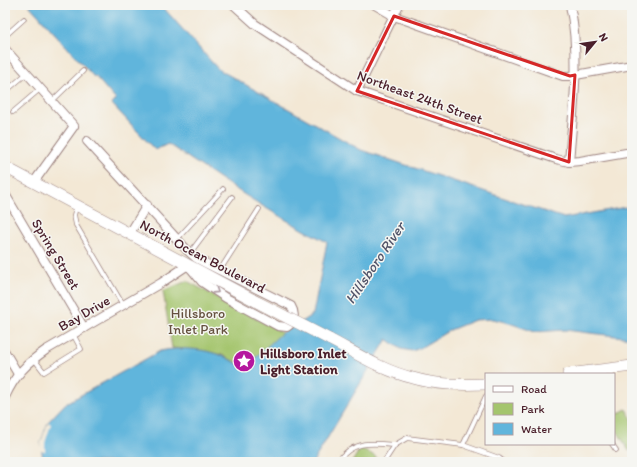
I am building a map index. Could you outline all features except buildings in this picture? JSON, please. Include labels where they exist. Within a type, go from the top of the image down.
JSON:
[{"type":"main road","name":"North Ocean Boulevard","points":[[5,167],[259,303],[388,369],[412,378],[436,383],[464,385],[485,384]]},
{"type":"main road","points":[[578,373],[632,366]]},
{"type":"street","name":"Northeast 24th Street","points":[[234,5],[254,24],[357,91],[556,160],[569,162]]},
{"type":"street","points":[[375,5],[394,16],[563,76],[632,65]]},
{"type":"street","points":[[357,91],[399,5]]},
{"type":"street","points":[[570,5],[575,25],[576,75],[569,162],[632,152]]},
{"type":"street","points":[[5,49],[74,126],[34,182]]},
{"type":"street","points":[[88,141],[190,253],[196,258],[291,306],[295,314],[292,323],[289,326],[278,326],[226,298],[202,282],[188,265]]},
{"type":"street","name":"Spring Street","points":[[5,194],[84,328]]},
{"type":"street","points":[[130,233],[147,205]]},
{"type":"street","name":"Bay Drive","points":[[5,397],[18,374],[46,350],[188,265]]},
{"type":"street","points":[[5,352],[18,374]]},
{"type":"lane","points":[[5,36],[24,19]]},
{"type":"lane","points":[[52,101],[84,71]]},
{"type":"lane","points":[[5,92],[27,73]]},
{"type":"lane","points":[[13,112],[40,88]]},
{"type":"lane","points":[[177,239],[223,189]]},
{"type":"lane","points":[[190,253],[232,197]]},
{"type":"lane","points":[[77,205],[74,215],[76,225],[123,305]]},
{"type":"lane","points":[[220,270],[259,209]]},
{"type":"lane","points":[[34,359],[44,372],[81,349],[73,334]]},
{"type":"lane","points":[[463,445],[485,398]]},
{"type":"lane","points":[[384,462],[394,445],[407,438],[463,445],[499,458],[504,462]]},
{"type":"lane","points":[[337,462],[342,455],[356,446],[368,443],[394,445]]},
{"type":"lane","points":[[613,445],[616,450]]},
{"type":"highlighted area","points":[[394,16],[570,76],[575,75],[569,162],[357,91]]},
{"type":"green space","name":"Hillsboro Inlet Park","points":[[187,281],[283,333],[245,368],[222,355],[198,350],[172,348],[163,291]]},
{"type":"green space","points":[[626,409],[632,419],[632,449],[629,451],[615,428],[615,415]]},
{"type":"green space","points":[[360,449],[363,449],[376,457],[375,462],[352,462]]},
{"type":"water","name":"Hillsboro River","points":[[29,5],[161,5],[218,69],[361,150],[564,218],[632,206],[632,338],[565,330],[535,332],[493,319],[475,320],[450,330],[420,348],[412,351],[401,349],[387,339],[313,462],[43,462],[41,442],[48,422],[65,404],[160,351],[183,349],[207,351],[225,357],[245,367],[285,330],[292,328],[313,314],[327,242],[266,208],[168,144],[155,150],[112,104],[116,100]]},
{"type":"pier","points":[[48,422],[51,424],[45,443],[45,451],[41,451],[41,442]]},
{"type":"place","name":"Hillsboro Inlet Light Station","points":[[244,361]]}]
